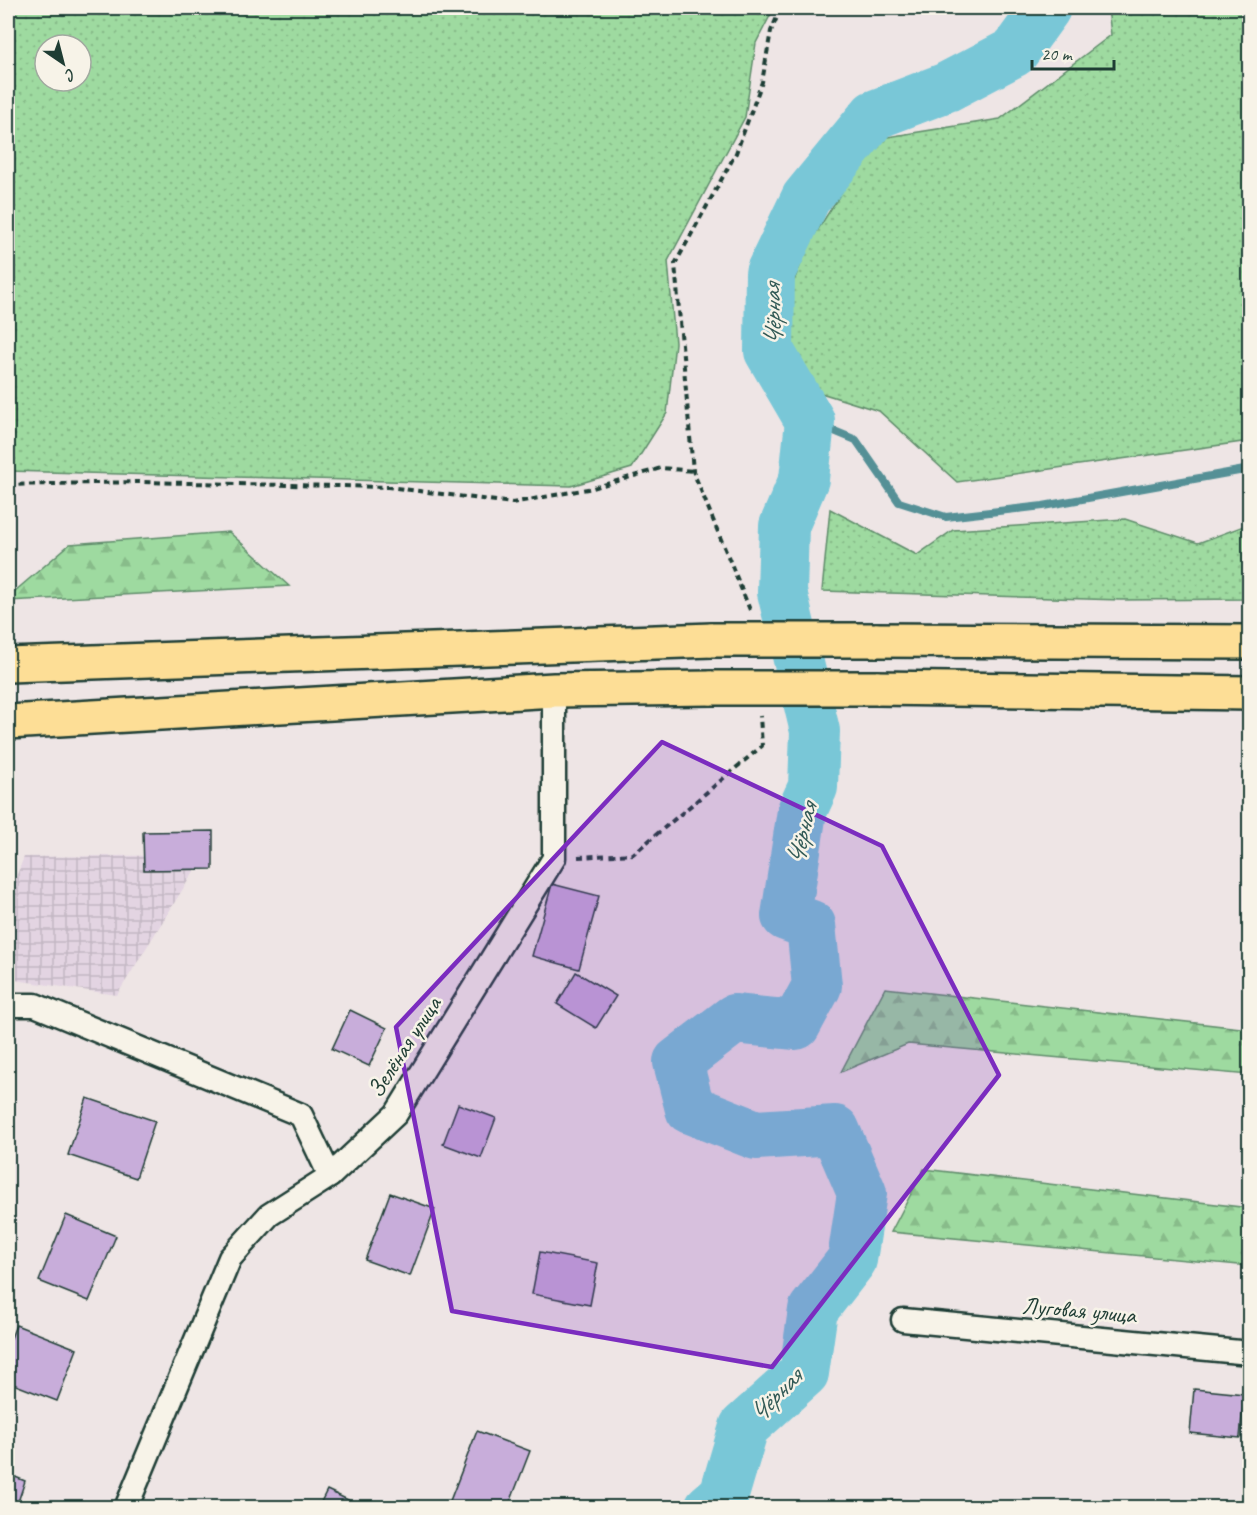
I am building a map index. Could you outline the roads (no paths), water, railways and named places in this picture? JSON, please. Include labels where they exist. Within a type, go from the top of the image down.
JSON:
[{"type":"main road","points":[[8,665],[712,640],[1250,642]]},
{"type":"main road","points":[[8,722],[554,690],[876,688],[1250,693]]},
{"type":"street","name":"Зелёная улица","points":[[126,1508],[230,1258],[269,1215],[330,1176],[396,1114],[554,858],[554,690]]},
{"type":"street","points":[[8,1005],[35,1005],[301,1115],[330,1176]]},
{"type":"street","name":"Луговая улица","points":[[903,1320],[1250,1353]]},
{"type":"waterway","name":"Чёрная","points":[[709,1508],[724,1495],[744,1427],[804,1373],[813,1310],[852,1260],[862,1193],[835,1130],[756,1135],[690,1109],[678,1062],[734,1019],[796,1025],[817,986],[811,925],[786,916],[802,811],[813,787],[815,731],[782,592],[784,526],[804,479],[810,421],[769,351],[770,273],[806,198],[874,115],[947,87],[1014,52],[1046,8]]},
{"type":"waterway","points":[[810,421],[856,440],[899,502],[946,517],[1043,506],[1250,469]]}]
